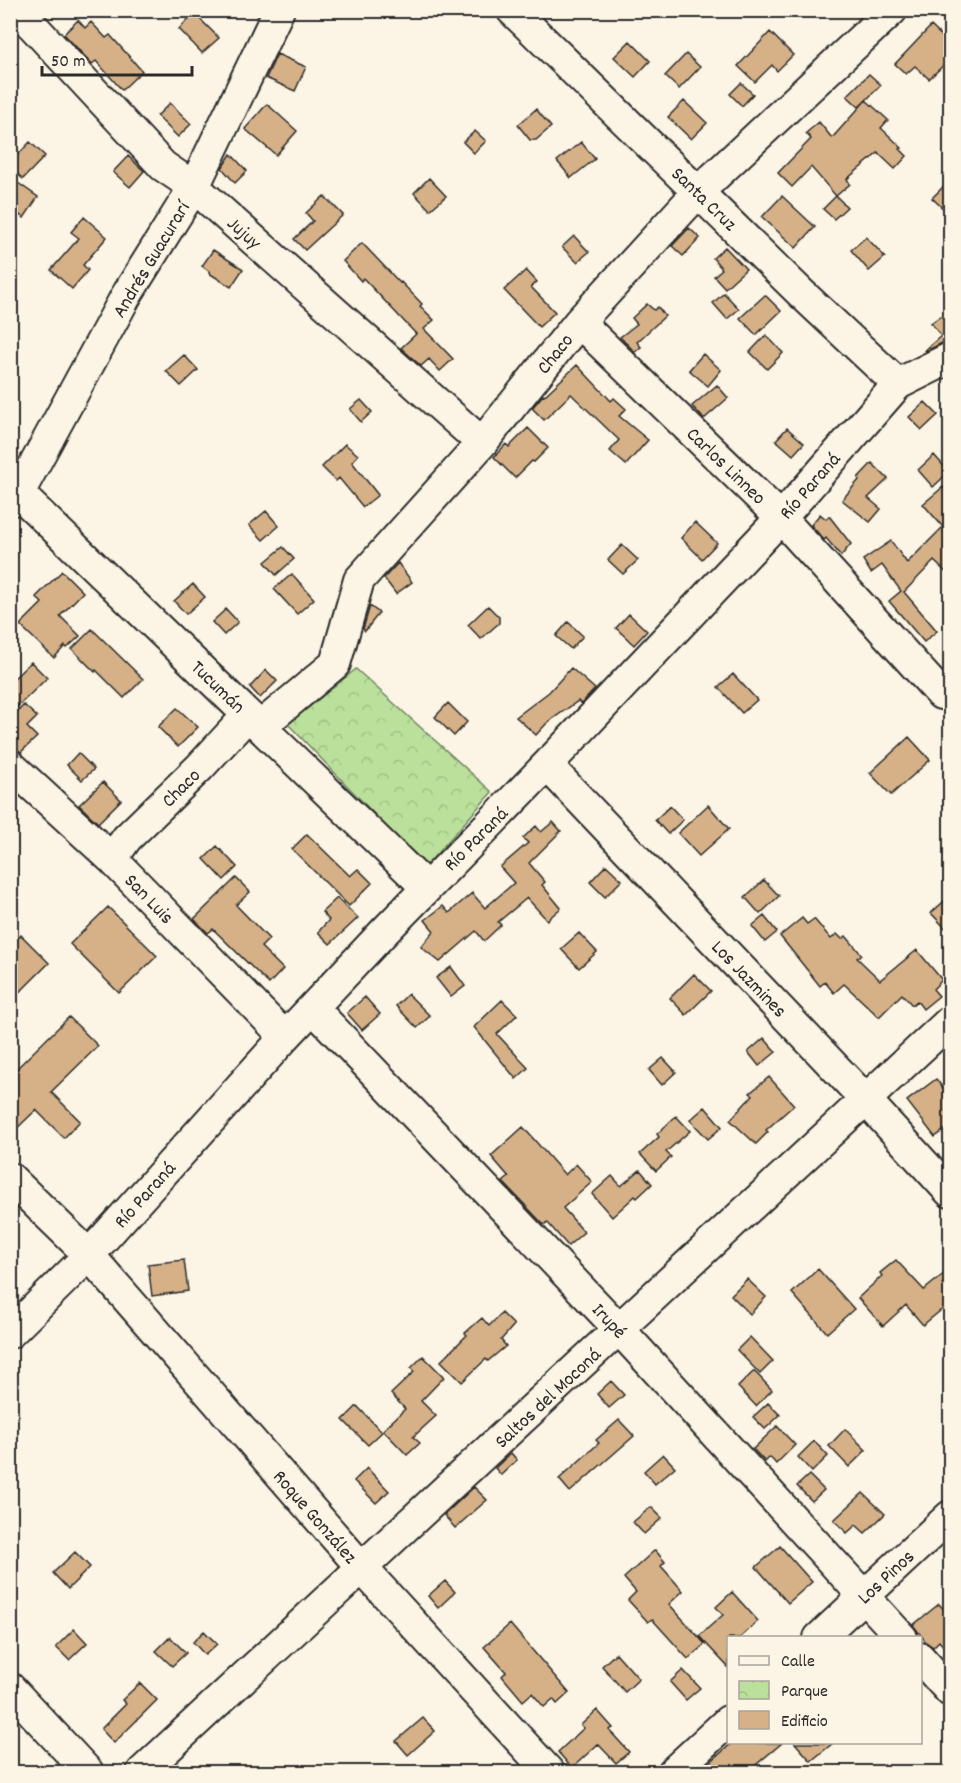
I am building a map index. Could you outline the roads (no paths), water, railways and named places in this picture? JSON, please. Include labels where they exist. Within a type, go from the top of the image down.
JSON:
[{"type":"street","name":"Jujuy","points":[[18,10],[163,166],[194,187],[482,444]]},
{"type":"street","name":"Andrés Guacurarí","points":[[13,493],[126,296],[194,187],[279,10]]},
{"type":"street","name":"Santa Cruz","points":[[513,10],[801,293],[898,384]]},
{"type":"street","name":"Chaco","points":[[112,859],[128,838],[200,767],[255,720],[335,664],[359,580],[482,444],[579,321],[698,192],[892,10]]},
{"type":"street","name":"Carlos Linneo","points":[[579,321],[781,518],[941,694]]},
{"type":"street","name":"Río Paraná","points":[[10,1333],[89,1254],[285,1037],[781,518],[898,384],[951,358]]},
{"type":"street","name":"Tucumán","points":[[13,493],[255,720],[427,888]]},
{"type":"street","name":"San Luis","points":[[10,765],[112,859],[285,1037]]},
{"type":"street","name":"Los Jazmines","points":[[547,765],[951,1192]]},
{"type":"street","name":"Irupé","points":[[313,1008],[620,1329],[900,1636]]},
{"type":"street","name":"Saltos del Moconá","points":[[142,1773],[951,1021]]},
{"type":"street","name":"Roque González","points":[[10,1178],[89,1254],[362,1568],[549,1773]]},
{"type":"street","name":"Los Pinos","points":[[821,1636],[951,1515]]},
{"type":"street","points":[[922,1659],[951,1691]]},
{"type":"street","points":[[10,1688],[88,1773]]},
{"type":"street","points":[[673,1773],[727,1723]]}]
